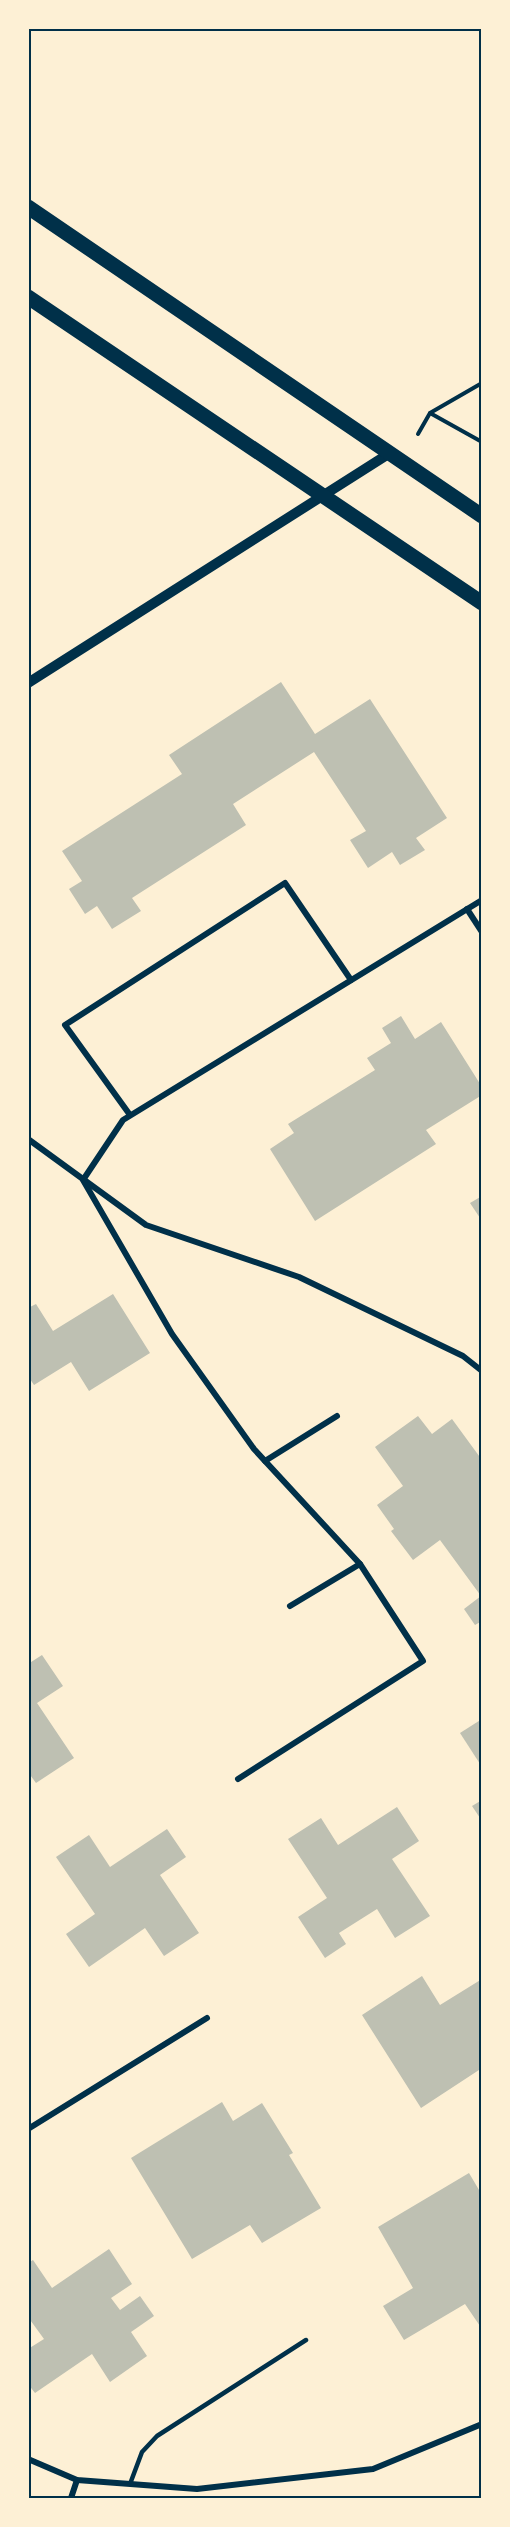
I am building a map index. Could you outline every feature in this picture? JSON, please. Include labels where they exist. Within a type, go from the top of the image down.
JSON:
[{"type":"main road","points":[[28,207],[482,516]]},
{"type":"main road","points":[[28,297],[482,603]]},
{"type":"street","points":[[28,683],[390,453]]},
{"type":"street","points":[[130,1115],[66,1026],[285,883],[351,980]]},
{"type":"street","points":[[83,1180],[123,1120],[130,1115],[482,900]]},
{"type":"street","points":[[467,909],[482,932]]},
{"type":"street","points":[[28,1139],[146,1225],[299,1277],[463,1356],[482,1371]]},
{"type":"street","points":[[83,1180],[172,1334],[254,1449],[360,1564],[423,1661],[238,1779]]},
{"type":"street","points":[[265,1461],[337,1416]]},
{"type":"street","points":[[290,1606],[360,1564]]},
{"type":"street","points":[[28,2129],[207,2018]]},
{"type":"street","points":[[28,2459],[77,2480],[197,2489],[373,2469],[482,2424]]},
{"type":"street","points":[[71,2499],[77,2480]]},
{"type":"lane","points":[[130,2484],[142,2452],[157,2436],[306,2340]]},
{"type":"path","points":[[418,434],[430,413],[482,383]]},
{"type":"path","points":[[430,413],[482,442]]},
{"type":"building","points":[[281,682],[315,734],[370,699],[447,818],[416,838],[425,850],[400,865],[392,852],[368,868],[350,840],[366,831],[314,752],[233,804],[246,825],[132,898],[141,911],[112,929],[97,906],[85,914],[69,889],[82,881],[62,851],[182,774],[169,755]]},
{"type":"building","points":[[401,1016],[415,1039],[441,1022],[482,1087],[482,1095],[426,1130],[436,1144],[315,1221],[270,1149],[294,1133],[288,1124],[375,1070],[367,1058],[391,1043],[382,1028]]},
{"type":"building","points":[[482,1196],[482,1221],[470,1203]]},
{"type":"building","points":[[113,1294],[150,1353],[89,1391],[71,1362],[34,1385],[28,1376],[28,1308],[36,1304],[53,1331]]},
{"type":"building","points":[[418,1416],[432,1434],[452,1419],[482,1460],[482,1621],[475,1625],[464,1609],[481,1596],[440,1540],[413,1560],[391,1531],[394,1529],[377,1505],[403,1486],[375,1447]]},
{"type":"building","points":[[42,1655],[63,1686],[37,1703],[74,1758],[36,1783],[28,1772],[28,1664]]},
{"type":"building","points":[[482,1719],[482,1767],[460,1733]]},
{"type":"building","points":[[482,1800],[482,1821],[472,1806]]},
{"type":"building","points":[[397,1807],[419,1841],[392,1859],[430,1916],[395,1938],[377,1909],[339,1933],[346,1944],[325,1958],[298,1917],[327,1898],[288,1839],[321,1818],[338,1845]]},
{"type":"building","points":[[167,1829],[186,1857],[160,1875],[199,1933],[164,1956],[145,1928],[89,1967],[66,1934],[95,1914],[56,1857],[89,1835],[110,1867]]},
{"type":"building","points":[[422,1976],[440,2005],[482,1979],[482,2074],[479,2070],[421,2108],[362,2015]]},
{"type":"building","points":[[222,2102],[233,2121],[262,2103],[293,2153],[289,2155],[321,2208],[262,2243],[250,2225],[192,2259],[131,2158]]},
{"type":"building","points":[[469,2173],[482,2195],[482,2329],[465,2304],[404,2340],[383,2306],[413,2288],[378,2227]]},
{"type":"building","points":[[109,2249],[132,2284],[111,2298],[120,2310],[140,2296],[154,2316],[131,2332],[147,2356],[110,2382],[92,2354],[35,2393],[28,2384],[28,2349],[44,2339],[28,2317],[28,2263],[33,2260],[52,2288]]}]
